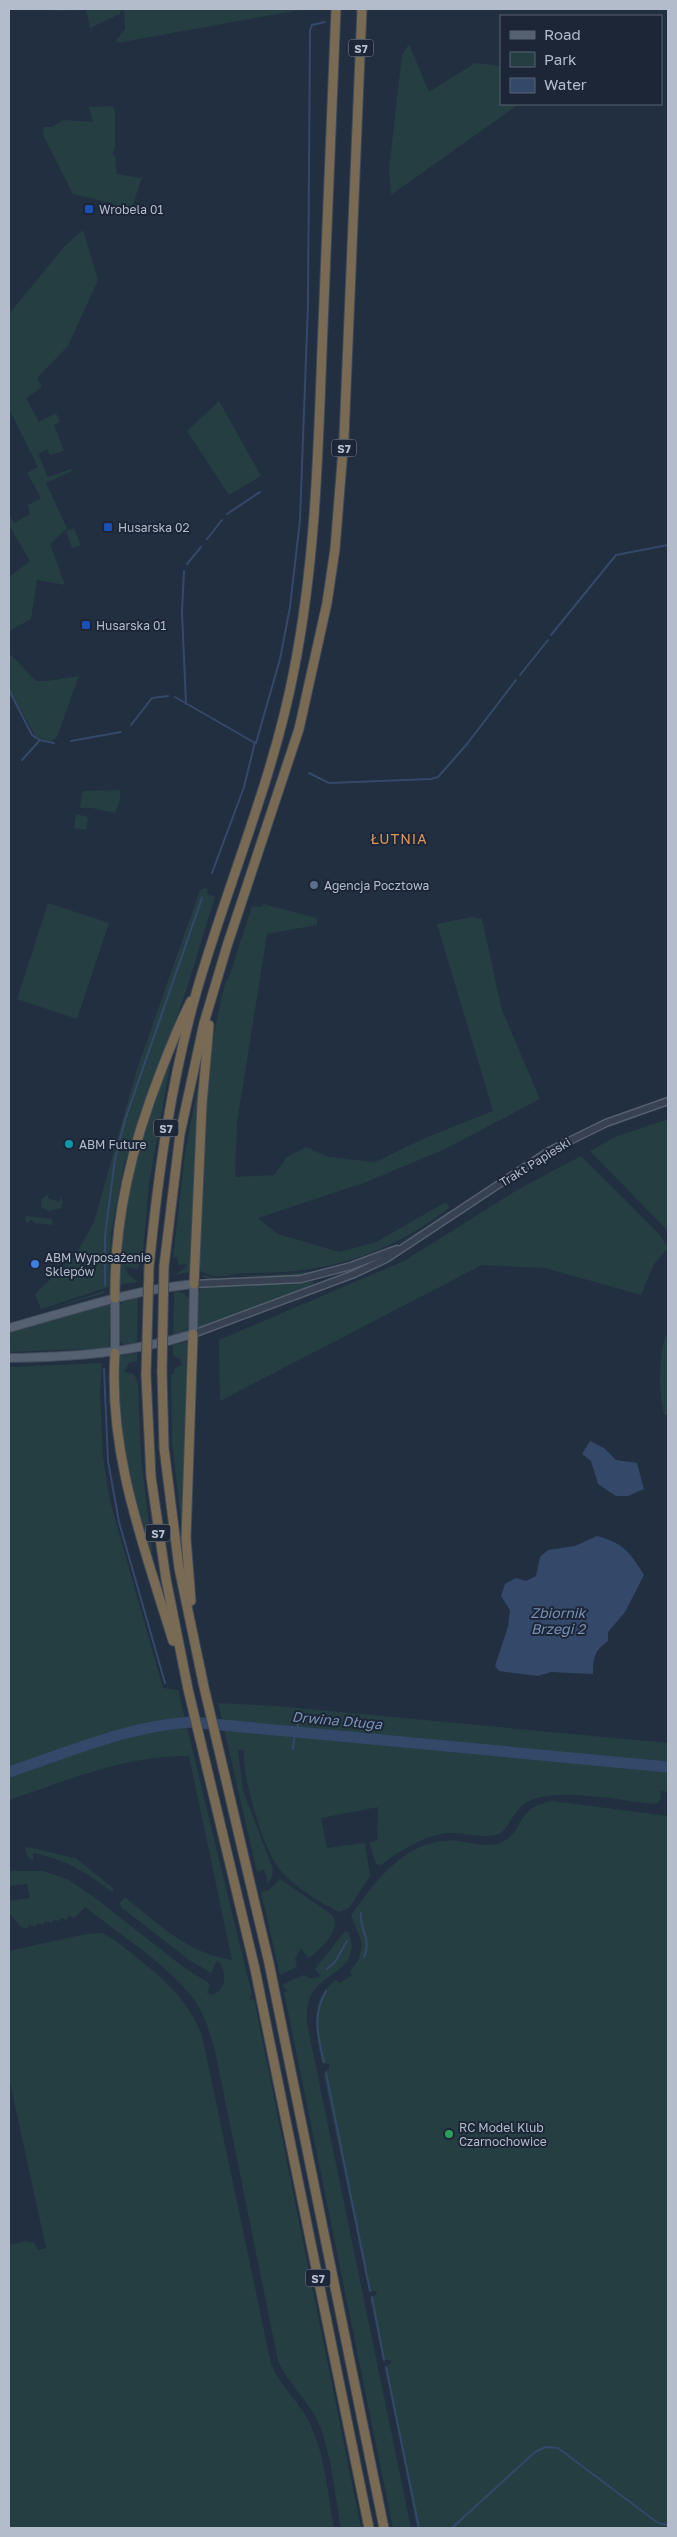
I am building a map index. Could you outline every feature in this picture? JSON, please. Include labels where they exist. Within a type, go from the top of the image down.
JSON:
[{"type":"highway","name":"S7","points":[[336,9],[313,534],[301,632],[276,745],[197,990],[165,1130],[149,1268],[146,1375],[151,1477],[159,1540],[188,1689],[255,1969],[369,2528]]},
{"type":"highway","name":"S7","points":[[362,9],[341,491],[327,602],[299,729],[212,995],[189,1085],[180,1134],[164,1266],[162,1372],[164,1448],[172,1524],[196,1649],[269,1963],[384,2528]]},
{"type":"highway","points":[[115,1298],[120,1214],[137,1137],[182,1017],[197,990]]},
{"type":"highway","points":[[194,1284],[202,1104],[212,995]]},
{"type":"highway","points":[[194,1334],[186,1538],[196,1649]]},
{"type":"highway","points":[[115,1353],[117,1434],[125,1483],[188,1689]]},
{"type":"main road","points":[[9,1328],[115,1298],[154,1289],[194,1284],[194,1334],[115,1353],[9,1358]]},
{"type":"main road","points":[[115,1298],[115,1353]]},
{"type":"street","name":"Trakt Papieski","points":[[194,1334],[354,1274],[398,1252],[549,1152],[606,1123],[668,1101]]},
{"type":"street","name":"Trakt Papieski","points":[[194,1284],[301,1279],[351,1266],[412,1242]]},
{"type":"green space","points":[[54,9],[121,9],[120,14],[90,28],[86,10],[54,11]]},
{"type":"green space","points":[[124,9],[305,9],[117,43],[116,40],[125,29]]},
{"type":"green space","points":[[409,44],[429,92],[475,63],[500,66],[500,105],[518,105],[391,195],[389,169],[402,55]]},
{"type":"green space","points":[[113,106],[115,112],[115,148],[112,154],[115,156],[117,174],[142,178],[133,204],[127,213],[112,203],[73,194],[44,137],[43,127],[52,127],[63,120],[93,122],[89,107]]},
{"type":"green space","points":[[83,230],[98,280],[68,346],[37,378],[42,387],[26,398],[39,422],[56,413],[60,422],[54,425],[64,451],[50,455],[47,449],[38,454],[48,477],[71,469],[72,471],[46,483],[67,528],[50,544],[65,585],[37,580],[31,619],[9,631],[9,577],[30,561],[9,525],[9,515],[14,523],[30,514],[28,505],[41,498],[27,473],[38,467],[9,409],[9,314],[65,246]]},
{"type":"green space","points":[[219,401],[261,476],[229,495],[187,431]]},
{"type":"green space","points":[[74,528],[81,545],[72,548],[66,531]]},
{"type":"green space","points":[[9,653],[36,681],[79,676],[57,737],[52,741],[36,737],[9,689]]},
{"type":"green space","points":[[120,790],[120,800],[115,813],[92,808],[80,808],[82,792],[84,791]]},
{"type":"green space","points":[[76,814],[88,817],[86,830],[74,828]]},
{"type":"green space","points":[[208,889],[207,894],[215,897],[186,991],[124,1165],[111,1233],[109,1287],[41,1309],[35,1294],[75,1256],[94,1222],[137,1069],[200,890]]},
{"type":"green space","points":[[48,903],[109,923],[77,1019],[17,999]]},
{"type":"green space","points":[[263,904],[317,918],[317,925],[267,934],[237,1123],[235,1177],[274,1175],[287,1157],[306,1147],[328,1157],[375,1162],[425,1138],[493,1111],[437,924],[472,917],[482,919],[502,1010],[540,1099],[443,1150],[364,1183],[258,1218],[278,1234],[339,1252],[376,1242],[446,1202],[450,1207],[403,1238],[379,1250],[329,1265],[303,1270],[213,1276],[199,1271],[202,1161],[211,1052],[226,980],[228,980],[252,906],[261,907]]},
{"type":"green space","points":[[171,1059],[149,1184],[142,1263],[140,1263],[138,1269],[125,1267],[128,1274],[138,1282],[119,1285],[122,1225],[130,1173],[146,1123]]},
{"type":"green space","points":[[199,1080],[192,1272],[174,1275],[184,1269],[187,1264],[178,1265],[177,1257],[173,1257],[185,1153]]},
{"type":"green space","points":[[668,1119],[668,1231],[590,1151],[615,1137]]},
{"type":"green space","points":[[581,1156],[660,1235],[668,1248],[654,1264],[641,1295],[545,1268],[482,1265],[220,1401],[219,1340],[404,1261],[517,1190]]},
{"type":"green space","points":[[49,1194],[48,1198],[59,1202],[61,1197],[63,1202],[61,1208],[49,1211],[41,1207],[41,1199]]},
{"type":"green space","points":[[450,1210],[447,1215],[410,1238],[372,1256],[352,1263],[332,1269],[289,1276],[239,1276],[304,1272],[330,1268],[355,1261],[380,1252],[404,1240]]},
{"type":"green space","points":[[26,1216],[52,1219],[53,1225],[34,1223],[31,1220],[28,1223],[25,1220]]},
{"type":"green space","points":[[200,1274],[212,1278],[236,1276],[233,1279],[207,1279]]},
{"type":"green space","points":[[313,1281],[314,1285],[199,1328],[196,1327],[198,1293],[202,1288]]},
{"type":"green space","points":[[107,1290],[102,1294],[39,1312]]},
{"type":"green space","points":[[174,1291],[184,1293],[190,1301],[187,1330],[173,1337]]},
{"type":"green space","points":[[138,1297],[137,1346],[125,1346],[118,1340],[117,1309],[123,1301]]},
{"type":"green space","points":[[109,1304],[111,1306],[109,1348],[9,1352],[9,1333]]},
{"type":"green space","points":[[668,1335],[668,1415],[664,1415],[660,1385],[660,1365],[665,1336]]},
{"type":"green space","points":[[187,1342],[182,1529],[172,1443],[171,1375],[174,1374],[175,1368],[182,1365],[180,1359],[173,1356],[173,1345]]},
{"type":"green space","points":[[137,1353],[137,1361],[129,1363],[124,1372],[134,1374],[138,1383],[141,1458],[154,1567],[128,1478],[117,1410],[119,1356]]},
{"type":"green space","points":[[102,1363],[100,1392],[103,1456],[110,1501],[163,1688],[178,1690],[252,1995],[249,2000],[254,1999],[361,2528],[341,2528],[326,2446],[318,2422],[278,2361],[215,2051],[199,2007],[172,1975],[85,1907],[75,1918],[68,1916],[67,1920],[61,1918],[59,1921],[53,1920],[52,1923],[45,1921],[43,1925],[37,1923],[36,1927],[29,1925],[28,1929],[21,1927],[9,1913],[9,1901],[30,1898],[27,1884],[9,1886],[9,1871],[44,1871],[69,1880],[94,1897],[182,1966],[210,1984],[207,1993],[211,1995],[220,1990],[223,1985],[224,1974],[221,1965],[217,1961],[211,1973],[189,1960],[121,1907],[120,1903],[125,1897],[174,1936],[216,1957],[232,1960],[189,1756],[166,1757],[120,1764],[75,1777],[9,1800],[9,1367]]},
{"type":"green space","points":[[218,1703],[276,1706],[668,1743],[668,1792],[660,1791],[661,1799],[658,1803],[654,1804],[568,1795],[536,1798],[521,1807],[500,1834],[481,1836],[450,1833],[433,1836],[404,1849],[381,1865],[376,1864],[369,1842],[377,1841],[378,1807],[321,1818],[327,1848],[365,1843],[370,1876],[349,1908],[339,1912],[300,1888],[280,1870],[273,1860],[250,1795],[244,1762],[244,1750],[238,1750],[243,1790],[273,1869],[272,1877],[268,1884],[264,1870],[257,1872]]},
{"type":"green space","points":[[552,1801],[668,1816],[668,2528],[417,2528],[385,2368],[391,2363],[391,2360],[383,2360],[370,2298],[377,2294],[376,2291],[369,2291],[324,2076],[325,2071],[329,2069],[329,2064],[322,2063],[316,2029],[317,2007],[327,1988],[336,1980],[340,1983],[352,1975],[350,1971],[359,1959],[362,1943],[351,1916],[371,1888],[396,1863],[409,1853],[425,1845],[441,1841],[494,1845],[511,1836],[526,1813],[532,1808]]},
{"type":"green space","points":[[29,1847],[77,1859],[114,1889],[112,1892],[84,1872],[56,1859],[33,1853],[33,1861],[27,1856],[25,1848]]},
{"type":"green space","points":[[280,1879],[332,1915],[335,1920],[335,1926],[324,1945],[308,1958],[301,1948],[295,1959],[297,1967],[280,1975],[261,1892],[269,1890]]},
{"type":"green space","points":[[345,1931],[349,1933],[352,1947],[348,1961],[313,1991],[309,1999],[307,2023],[411,2528],[393,2528],[284,1992],[288,1991],[282,1985],[303,1975],[311,1979],[321,1976],[315,1969]]},
{"type":"green space","points":[[101,1933],[119,1944],[147,1966],[175,1992],[190,2011],[202,2035],[271,2364],[280,2381],[307,2418],[316,2437],[323,2463],[334,2528],[9,2528],[9,2245],[26,2241],[34,2243],[38,2250],[46,2248],[9,2078],[9,1951],[86,1934]]},
{"type":"water","points":[[590,1441],[604,1448],[616,1460],[637,1463],[644,1489],[628,1496],[616,1496],[598,1484],[591,1461],[582,1454]]},
{"type":"water","name":"Zbiornik Brzegi 2","points":[[597,1536],[620,1545],[630,1554],[644,1575],[625,1612],[608,1632],[608,1641],[597,1652],[594,1659],[593,1674],[551,1672],[538,1676],[499,1671],[495,1666],[508,1627],[510,1610],[501,1596],[505,1584],[516,1578],[526,1581],[536,1576],[540,1557],[548,1550],[575,1546]]},
{"type":"waterway","points":[[256,743],[280,659],[290,607],[300,520],[308,304],[310,30],[312,25],[325,22]]},
{"type":"waterway","points":[[227,514],[260,492]]},
{"type":"waterway","points":[[207,539],[222,520]]},
{"type":"waterway","points":[[551,635],[616,555],[668,545]]},
{"type":"waterway","points":[[187,564],[201,547]]},
{"type":"waterway","points":[[184,571],[182,612],[186,704]]},
{"type":"waterway","points":[[520,675],[548,640]]},
{"type":"waterway","points":[[309,773],[329,783],[431,779],[438,777],[467,744],[516,680]]},
{"type":"waterway","points":[[9,690],[32,735],[40,740],[54,743]]},
{"type":"waterway","points":[[131,725],[152,698],[168,696]]},
{"type":"waterway","points":[[175,697],[255,743]]},
{"type":"waterway","points":[[71,741],[121,732]]},
{"type":"waterway","points":[[22,760],[40,740]]},
{"type":"waterway","points":[[212,873],[244,787],[255,742]]},
{"type":"waterway","points":[[105,1285],[105,1236],[115,1159],[125,1120],[202,898]]},
{"type":"waterway","points":[[104,1369],[108,1461],[119,1522],[165,1683]]},
{"type":"waterway","name":"Drwina Długa","points":[[9,1772],[122,1734],[168,1724],[191,1722],[668,1767]]},
{"type":"waterway","points":[[298,1724],[298,1731]]},
{"type":"waterway","points":[[293,1749],[295,1731]]},
{"type":"waterway","points":[[361,1913],[367,1944],[364,1957]]},
{"type":"waterway","points":[[327,1969],[335,1962],[347,1941]]},
{"type":"waterway","points":[[324,2062],[318,2035],[318,2017],[326,1991]]},
{"type":"waterway","points":[[326,2073],[370,2291]]},
{"type":"waterway","points":[[372,2297],[384,2360]]},
{"type":"waterway","points":[[386,2367],[419,2528]]},
{"type":"waterway","points":[[452,2528],[535,2452],[546,2447],[558,2448],[658,2523],[668,2525]]},
{"type":"place","name":"Wrobela 01","points":[[89,209]]},
{"type":"place","name":"Husarska 02","points":[[108,527]]},
{"type":"place","name":"Husarska 01","points":[[86,625]]},
{"type":"place","name":"Agencja Pocztowa","points":[[314,885]]},
{"type":"place","name":"ABM Future","points":[[69,1144]]},
{"type":"place","name":"ABM Wyposażenie Sklepów","points":[[35,1264]]},
{"type":"place","name":"RC Model Klub Czarnochowice","points":[[449,2134]]},
{"type":"district","name":"ŁUTNIA","points":[[399,838]]}]
